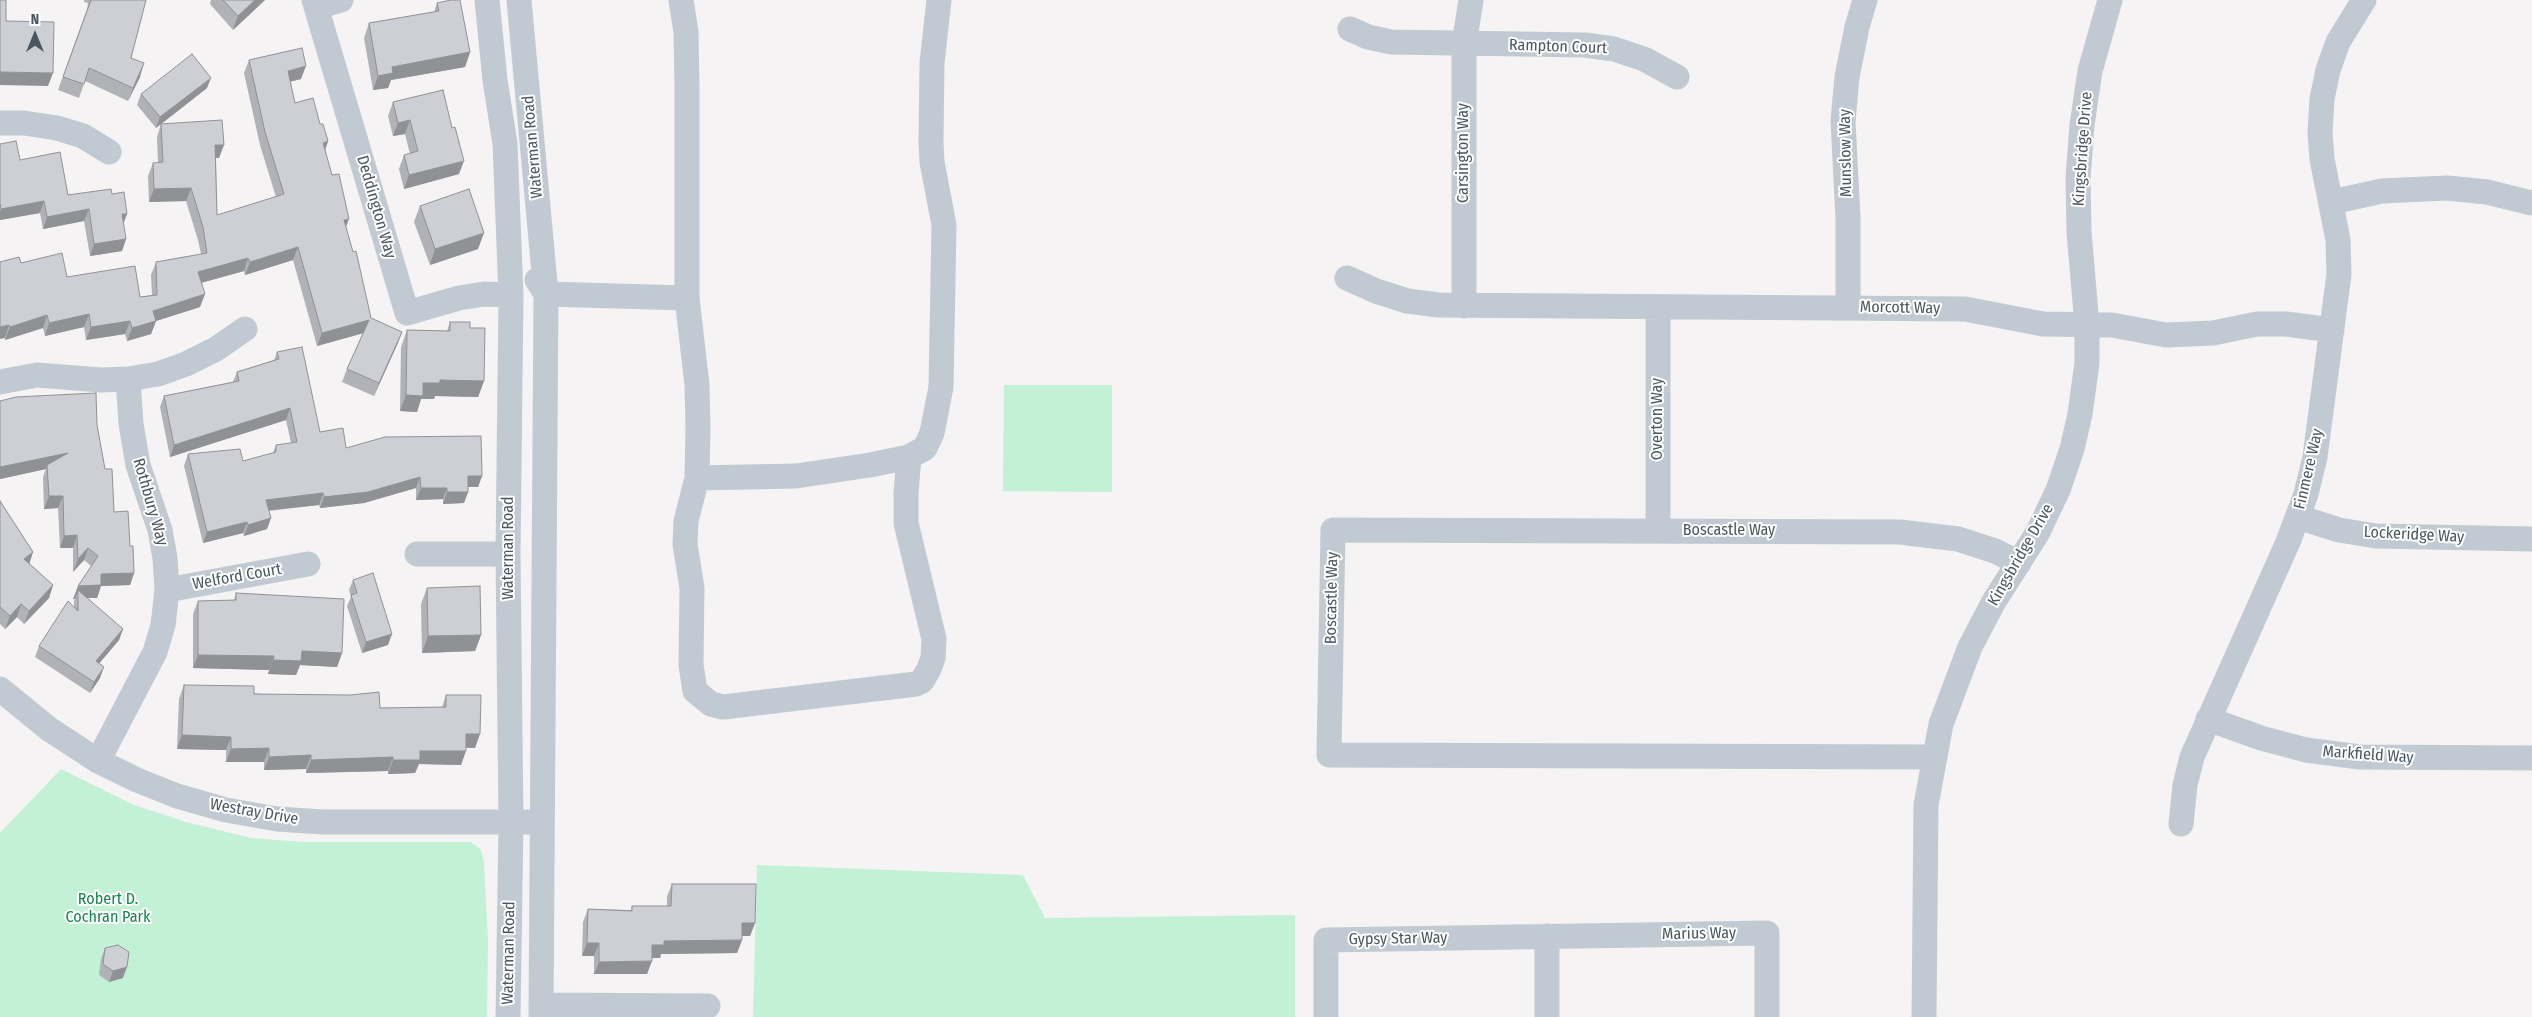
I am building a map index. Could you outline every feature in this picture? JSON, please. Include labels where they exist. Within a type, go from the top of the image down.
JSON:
[{"type":"street","points":[[316,4],[341,0]]},
{"type":"street","name":"Waterman Road","points":[[487,0],[495,80],[505,144],[511,295],[508,554],[511,822],[508,1017]]},
{"type":"street","name":"Waterman Road","points":[[520,0],[546,294],[541,1011]]},
{"type":"street","points":[[681,0],[686,32],[687,298],[697,385],[697,478],[686,521],[685,544],[692,588],[692,681],[694,691],[701,698],[723,707],[908,686],[922,681],[933,658],[934,639],[906,523],[909,457]]},
{"type":"street","points":[[697,478],[796,476],[870,466],[909,457],[925,448],[932,433],[941,388],[944,225],[932,162],[931,142],[932,63],[939,0]]},
{"type":"street","name":"Carsington Way","points":[[1464,306],[1464,45],[1471,0]]},
{"type":"street","name":"Munslow Way","points":[[1848,308],[1848,218],[1843,121],[1847,77],[1857,27],[1866,0]]},
{"type":"street","name":"Kingsbridge Drive","points":[[1924,1017],[1926,805],[1933,757],[1954,684],[1970,646],[1993,603],[2038,532],[2058,490],[2072,449],[2080,414],[2086,372],[2087,325],[2078,232],[2078,178],[2082,124],[2090,71],[2110,0]]},
{"type":"street","name":"Finmere Way","points":[[2181,824],[2185,785],[2192,757],[2298,517],[2315,457],[2339,274],[2338,240],[2322,159],[2320,133],[2322,99],[2328,70],[2338,42],[2364,0]]},
{"type":"street","name":"Deddington Way","points":[[316,4],[407,313],[468,296],[484,294],[511,295]]},
{"type":"street","name":"Rampton Court","points":[[1350,28],[1368,37],[1391,42],[1464,45],[1585,45],[1614,49],[1644,59],[1677,77]]},
{"type":"street","name":"Waterman Road","points":[[495,80],[515,106],[525,240],[529,269],[546,294]]},
{"type":"street","points":[[0,123],[24,123],[57,128],[83,136],[109,152]]},
{"type":"street","points":[[2332,202],[2382,191],[2447,188],[2487,192],[2532,203]]},
{"type":"street","name":"Morcott Way","points":[[1347,278],[1376,292],[1407,301],[1464,306],[1965,309],[2043,324],[2112,325],[2182,336],[2213,333],[2257,324],[2286,324],[2332,330]]},
{"type":"street","points":[[546,294],[687,298]]},
{"type":"street","name":"Overton Way","points":[[1658,307],[1658,531]]},
{"type":"street","points":[[0,382],[37,375],[101,380],[128,379],[158,374],[186,364],[216,349],[245,328]]},
{"type":"street","name":"Rothbury Way","points":[[98,761],[155,652],[162,625],[167,590],[165,558],[160,530],[135,448],[131,424],[128,379]]},
{"type":"street","name":"Lockeridge Way","points":[[2298,517],[2339,530],[2376,536],[2532,539]]},
{"type":"street","name":"Boscastle Way","points":[[1933,757],[1329,755],[1333,530],[1924,534],[1958,539],[1996,552],[2019,563]]},
{"type":"street","points":[[417,554],[508,554]]},
{"type":"street","name":"Welford Court","points":[[167,590],[308,564]]},
{"type":"street","name":"Westray Drive","points":[[0,689],[48,729],[98,761],[137,780],[177,796],[226,810],[276,819],[323,822],[541,823]]},
{"type":"street","name":"Markfield Way","points":[[2208,719],[2261,738],[2306,750],[2360,757],[2532,758]]},
{"type":"street","name":"Marius Way","points":[[1547,936],[1767,933],[1767,1017]]},
{"type":"street","points":[[1547,936],[1547,1017]]},
{"type":"street","name":"Gypsy Star Way","points":[[1326,1017],[1326,940],[1547,936]]},
{"type":"street","points":[[541,1011],[708,1006]]},
{"type":"green space","points":[[1004,385],[1112,385],[1112,492],[1003,491]]},
{"type":"green space","name":"Robert D. Cochran Park","points":[[61,769],[134,805],[186,822],[251,838],[303,842],[471,842],[481,850],[484,862],[488,941],[487,1017],[0,1017],[0,833]]},
{"type":"green space","points":[[757,865],[1023,875],[1045,918],[1295,915],[1295,1017],[753,1017]]},
{"type":"building","points":[[0,0],[6,0],[6,21],[54,22],[53,73],[0,72]]},
{"type":"building","points":[[91,0],[146,0],[131,58],[144,63],[133,88],[89,68],[84,84],[63,77]]},
{"type":"building","points":[[223,0],[255,0],[238,16]]},
{"type":"building","points":[[460,0],[470,52],[392,67],[393,73],[378,76],[369,23],[439,11],[437,3]]},
{"type":"building","points":[[302,48],[306,66],[288,71],[295,103],[313,98],[320,124],[323,124],[328,141],[323,143],[332,175],[339,174],[349,219],[344,220],[353,252],[356,251],[371,318],[402,332],[379,383],[347,369],[369,320],[322,333],[298,247],[250,262],[248,258],[198,272],[205,294],[153,311],[156,321],[132,328],[130,321],[91,327],[89,314],[49,323],[47,315],[10,327],[9,325],[0,327],[0,262],[19,257],[21,263],[62,253],[67,277],[135,266],[140,297],[157,295],[156,262],[207,253],[203,227],[191,188],[154,189],[153,163],[163,162],[161,124],[222,120],[224,145],[215,145],[217,215],[284,194],[265,132],[249,60]]},
{"type":"building","points":[[192,54],[211,78],[160,117],[141,94]]},
{"type":"building","points":[[443,90],[452,128],[455,127],[464,161],[409,175],[404,155],[418,151],[410,120],[398,123],[393,102]]},
{"type":"building","points":[[16,141],[20,160],[60,152],[68,195],[111,189],[112,194],[124,192],[127,214],[122,214],[126,239],[94,244],[89,209],[47,217],[44,201],[1,209],[0,144]]},
{"type":"building","points":[[469,189],[484,233],[435,249],[420,206]]},
{"type":"building","points":[[450,322],[470,322],[470,328],[485,328],[484,381],[440,380],[440,383],[423,383],[423,396],[406,395],[407,330],[450,331]]},
{"type":"building","points":[[302,347],[320,432],[343,428],[346,448],[385,437],[481,436],[482,476],[468,476],[468,492],[447,492],[447,488],[421,488],[420,477],[368,492],[324,497],[323,493],[266,500],[271,518],[248,525],[247,522],[207,532],[188,454],[240,449],[243,461],[276,452],[276,445],[297,442],[290,408],[174,445],[164,396],[239,381],[237,372],[279,359],[277,352]]},
{"type":"building","points":[[96,393],[97,425],[105,469],[112,469],[114,512],[128,511],[130,546],[133,546],[134,573],[101,574],[101,585],[78,586],[98,556],[88,548],[78,559],[77,535],[64,536],[63,496],[49,496],[47,465],[68,453],[0,467],[0,401],[16,397]]},
{"type":"building","points":[[0,501],[33,552],[24,559],[53,585],[29,611],[21,604],[10,616],[0,607]]},
{"type":"building","points":[[373,573],[392,634],[366,642],[351,595],[357,593],[353,580]]},
{"type":"building","points":[[480,586],[481,635],[428,636],[427,588]]},
{"type":"building","points":[[78,590],[123,629],[96,661],[104,667],[94,682],[39,646],[68,601],[78,611]]},
{"type":"building","points":[[236,593],[344,599],[342,653],[302,651],[301,661],[273,660],[274,656],[198,655],[198,601],[236,600]]},
{"type":"building","points":[[184,685],[254,686],[254,694],[351,695],[379,692],[380,708],[446,707],[446,695],[481,695],[480,734],[466,734],[466,751],[420,751],[420,760],[393,760],[393,757],[311,760],[311,755],[269,757],[269,748],[231,749],[231,737],[182,735]]},
{"type":"building","points":[[672,884],[756,884],[755,923],[742,923],[742,940],[664,941],[664,945],[652,945],[652,961],[599,962],[599,943],[587,943],[588,909],[632,911],[632,906],[671,906]]},
{"type":"building","points":[[118,945],[129,952],[127,967],[113,971],[103,964],[105,948]]}]
